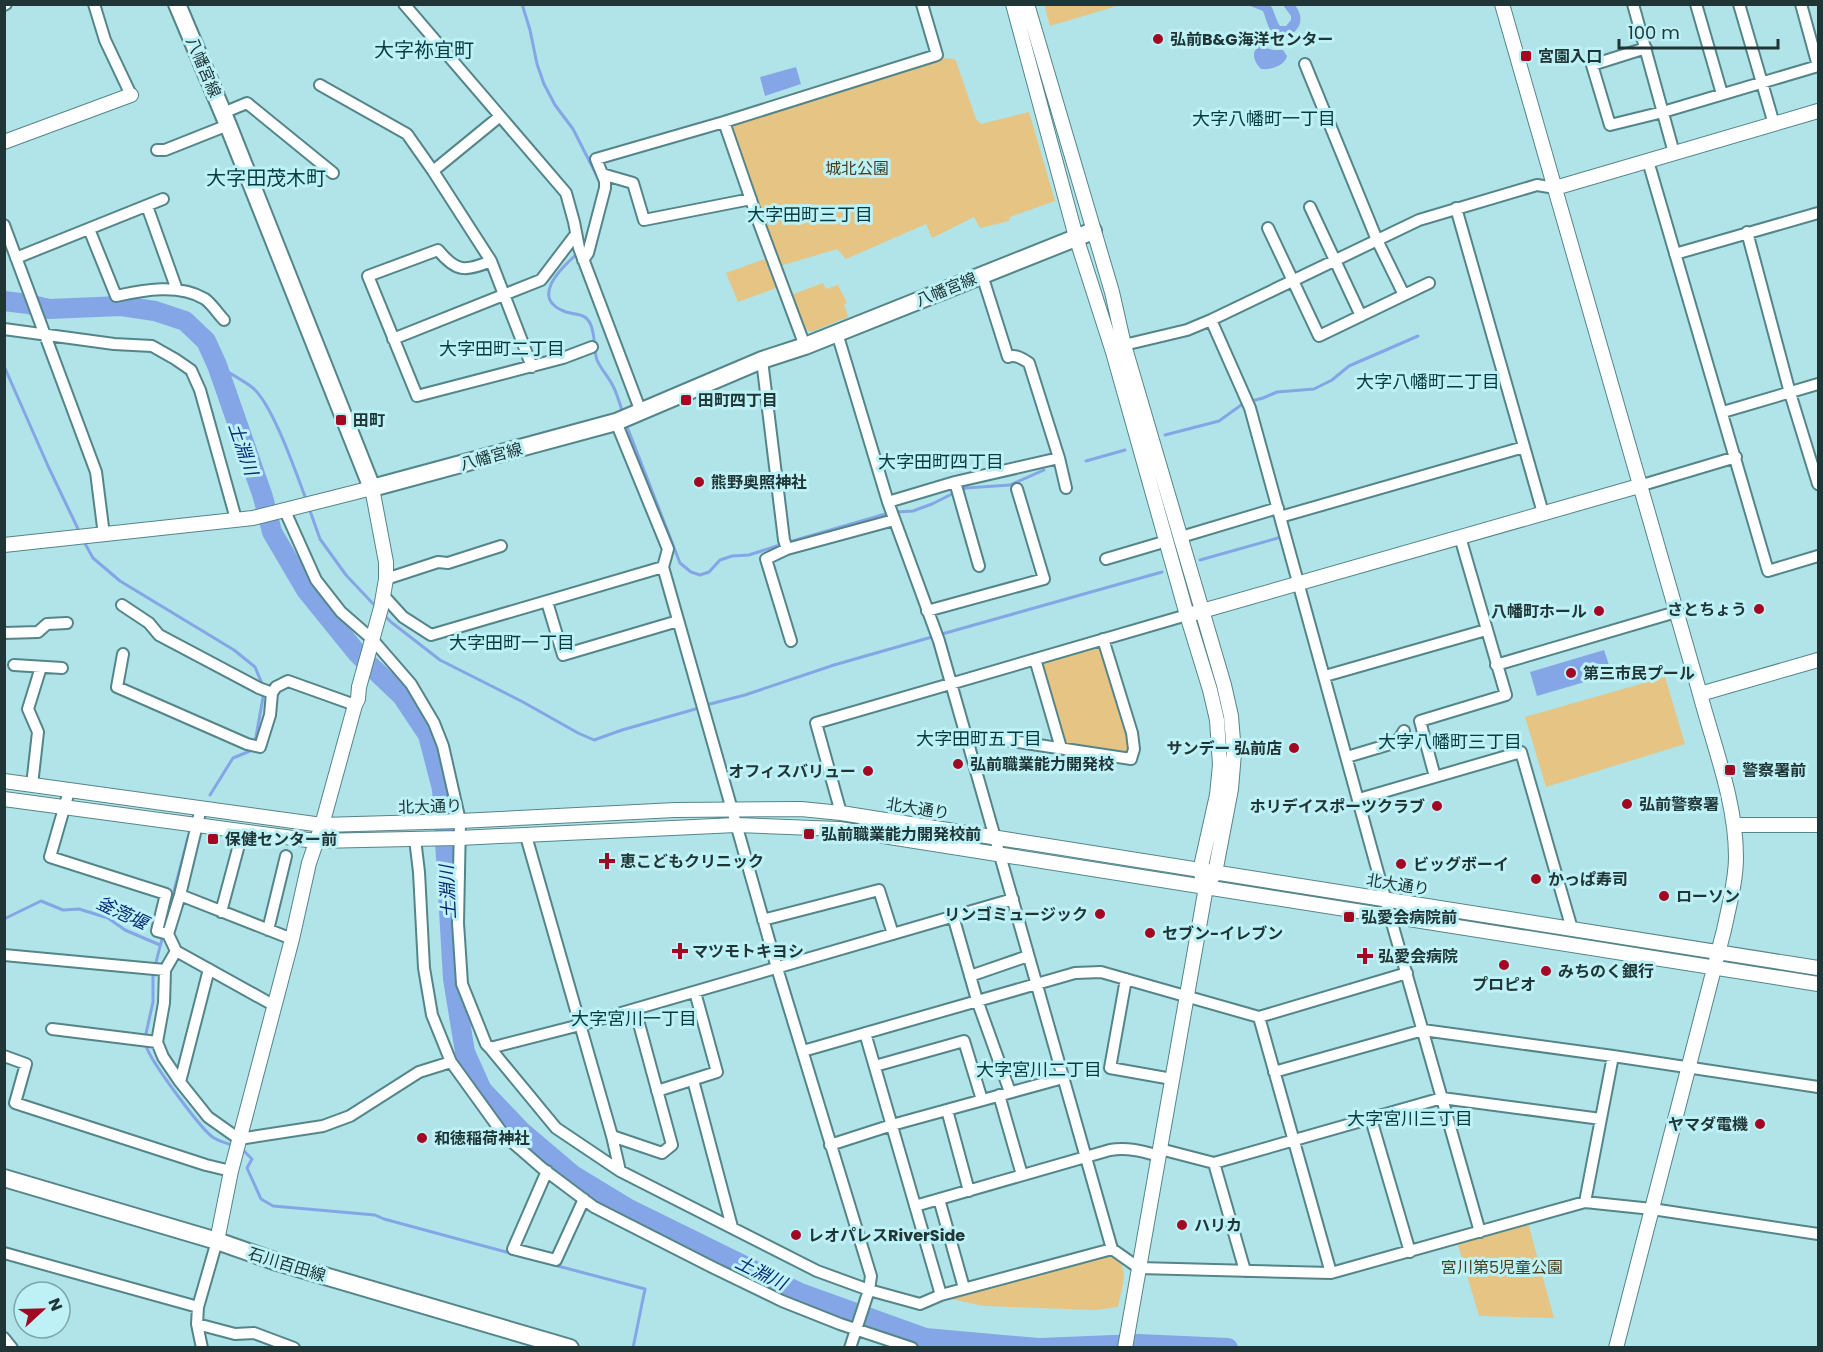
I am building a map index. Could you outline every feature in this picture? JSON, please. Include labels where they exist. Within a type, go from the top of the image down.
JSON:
[{"type":"main road","name":"八幡宮線","points":[[177,4],[372,488],[626,418],[762,360],[805,346],[1093,231]]},
{"type":"main road","name":"石川百田線","points":[[4,1178],[565,1347]]},
{"type":"street","points":[[4,142],[131,95],[105,40],[94,4]]},
{"type":"street","points":[[404,4],[566,193],[626,418],[668,549],[663,567],[735,825],[871,1276],[869,1293],[850,1347]]},
{"type":"street","points":[[581,254],[588,253],[605,188],[596,159],[724,122],[937,55],[922,4]]},
{"type":"street","points":[[1013,4],[1076,237],[1113,352],[1217,720],[1220,742],[1217,795],[1200,871],[1206,887]]},
{"type":"street","points":[[1027,4],[1112,292],[1124,345],[1203,610],[1228,705],[1234,753],[1231,789],[1215,873],[1206,887],[1125,1347]]},
{"type":"street","points":[[1502,4],[1700,694],[1734,825],[1736,858],[1732,895],[1616,1347]]},
{"type":"street","points":[[1633,4],[1674,153]]},
{"type":"street","points":[[1696,4],[1722,94]]},
{"type":"street","points":[[1739,4],[1774,124]]},
{"type":"street","points":[[1646,48],[1592,65],[1611,125],[1818,66],[1801,4]]},
{"type":"street","points":[[1305,64],[1377,240],[1404,295]]},
{"type":"street","points":[[320,85],[407,134],[491,261],[532,367]]},
{"type":"street","points":[[157,150],[165,150],[225,119],[247,103],[333,173]]},
{"type":"street","points":[[1124,345],[1187,330],[1211,320],[1419,220],[1537,185],[1555,188],[1818,111]]},
{"type":"street","points":[[433,171],[499,117]]},
{"type":"street","points":[[724,122],[805,346]]},
{"type":"street","points":[[1648,161],[1768,571],[1818,556]]},
{"type":"street","points":[[602,174],[633,183],[644,220],[750,199]]},
{"type":"street","points":[[16,258],[163,200]]},
{"type":"street","points":[[147,206],[177,290]]},
{"type":"street","points":[[1310,207],[1361,316]]},
{"type":"street","points":[[1456,208],[1543,513]]},
{"type":"street","points":[[1674,254],[1818,213]]},
{"type":"street","points":[[4,225],[96,472],[104,535]]},
{"type":"street","points":[[1268,228],[1319,336],[1429,283]]},
{"type":"street","points":[[89,229],[116,297],[143,290],[177,290],[206,300],[224,320]]},
{"type":"street","points":[[1747,232],[1790,393],[1818,484]]},
{"type":"street","points":[[393,339],[541,280],[576,234]]},
{"type":"street","points":[[491,261],[465,269],[455,267],[438,250],[369,276],[417,396],[532,367],[592,347]]},
{"type":"street","points":[[982,275],[1008,357],[1019,357],[1029,363],[1059,458],[1066,488]]},
{"type":"street","points":[[1211,320],[1250,408],[1480,1232]]},
{"type":"street","points":[[4,329],[114,344],[152,346],[191,370],[200,390],[236,519]]},
{"type":"street","points":[[837,333],[891,512],[939,641],[1112,1249],[1139,1268],[1331,1273],[1585,1202],[1652,1209],[1818,1234]]},
{"type":"street","points":[[762,360],[786,544]]},
{"type":"street","points":[[1723,412],[1818,384]]},
{"type":"street","points":[[1181,537],[1524,447]]},
{"type":"street","points":[[841,813],[816,723],[1736,457]]},
{"type":"street","points":[[791,642],[766,559],[786,544],[891,512],[955,482],[1059,458]]},
{"type":"street","points":[[955,482],[979,566]]},
{"type":"street","points":[[4,545],[253,518],[372,488],[386,562],[382,602],[359,687],[358,699],[309,863],[292,939],[231,1171],[217,1241],[198,1307],[197,1324],[202,1347]]},
{"type":"street","points":[[927,611],[1044,579],[1017,489]]},
{"type":"street","points":[[282,512],[315,580],[341,612],[411,684],[434,723],[443,746],[457,822],[460,895],[458,923],[462,984],[486,1044],[556,1128],[620,1171],[817,1271],[869,1293],[920,1304],[964,1288],[1112,1249]]},
{"type":"street","points":[[1435,777],[1420,721],[1506,695],[1460,537]]},
{"type":"street","points":[[1106,559],[1167,541]]},
{"type":"street","points":[[386,579],[438,562],[448,563],[501,546]]},
{"type":"street","points":[[382,602],[431,635],[663,567]]},
{"type":"street","points":[[547,602],[563,655],[678,621]]},
{"type":"street","points":[[122,605],[149,623],[159,635],[266,691],[288,681],[355,705]]},
{"type":"street","points":[[1496,665],[1676,612]]},
{"type":"street","points":[[4,633],[38,632],[47,624],[67,623]]},
{"type":"street","points":[[1325,676],[1486,630]]},
{"type":"street","points":[[965,734],[1131,759],[1134,749],[1132,733],[1103,639]]},
{"type":"street","points":[[123,654],[117,687],[247,744],[260,747],[270,715],[266,691]]},
{"type":"street","points":[[1035,659],[1061,748]]},
{"type":"street","points":[[1700,694],[1818,660]]},
{"type":"street","points":[[14,665],[62,669]]},
{"type":"street","points":[[32,785],[38,732],[28,709],[40,667]]},
{"type":"street","points":[[1347,757],[1397,742],[1404,731]]},
{"type":"street","points":[[1359,799],[1521,752],[1572,929]]},
{"type":"street","name":"北大通り","points":[[4,781],[322,825],[457,822],[675,810],[801,809],[841,813],[1818,968]]},
{"type":"street","points":[[69,791],[50,857],[166,894],[158,931],[164,933],[176,951],[275,1006]]},
{"type":"street","points":[[4,799],[315,841],[526,836],[735,825],[839,829],[1818,984]]},
{"type":"street","points":[[164,933],[180,895],[201,808]]},
{"type":"street","points":[[1734,825],[1818,825]]},
{"type":"street","points":[[526,836],[620,1171]]},
{"type":"street","points":[[417,839],[424,968],[432,1015],[451,1062],[503,1134],[594,1207],[782,1301],[912,1347]]},
{"type":"street","points":[[221,912],[240,841]]},
{"type":"street","points":[[268,930],[286,856]]},
{"type":"street","points":[[763,920],[879,890],[893,934]]},
{"type":"street","points":[[180,895],[292,939]]},
{"type":"street","points":[[490,1048],[777,969],[1013,899]]},
{"type":"street","points":[[953,916],[977,1000],[1010,1092]]},
{"type":"street","points":[[159,970],[176,951]]},
{"type":"street","points":[[4,955],[159,970]]},
{"type":"street","points":[[970,976],[1028,956]]},
{"type":"street","points":[[180,1082],[209,969]]},
{"type":"street","points":[[159,970],[164,1003],[157,1042],[163,1057],[208,1117],[239,1139],[323,1126],[350,1116],[418,1072],[451,1062]]},
{"type":"street","points":[[803,1051],[1075,973],[1101,972],[1259,1017],[1407,973]]},
{"type":"street","points":[[1126,979],[1110,1068],[1172,1079]]},
{"type":"street","points":[[657,1091],[717,1072],[695,992]]},
{"type":"street","points":[[612,1136],[662,1153],[672,1145],[635,1009]]},
{"type":"street","points":[[1259,1017],[1331,1273]]},
{"type":"street","points":[[52,1029],[157,1042]]},
{"type":"street","points":[[1274,1072],[1423,1030],[1818,1087]]},
{"type":"street","points":[[865,1033],[941,1295]]},
{"type":"street","points":[[875,1066],[964,1041],[982,1100]]},
{"type":"street","points":[[4,1056],[27,1064],[15,1103],[231,1171]]},
{"type":"street","points":[[1585,1202],[1613,1056]]},
{"type":"street","points":[[831,1145],[892,1125],[1063,1078]]},
{"type":"street","points":[[693,1080],[732,1227]]},
{"type":"street","points":[[999,1095],[1022,1175]]},
{"type":"street","points":[[915,1206],[1085,1156],[1120,1148],[1214,1163],[1442,1098],[1601,1119]]},
{"type":"street","points":[[947,1110],[969,1191]]},
{"type":"street","points":[[1371,1119],[1410,1252]]},
{"type":"street","points":[[1214,1163],[1245,1271]]},
{"type":"street","points":[[547,1171],[513,1249],[556,1260],[584,1199]]},
{"type":"street","points":[[939,1199],[964,1288]]},
{"type":"street","points":[[4,1252],[198,1307]]},
{"type":"street","points":[[197,1324],[235,1334],[254,1333],[294,1347]]},
{"type":"street","points":[[4,1338],[12,1347]]},
{"type":"green space","points":[[1044,4],[1120,4],[1120,5],[1050,26]]},
{"type":"green space","name":"城北公園","points":[[942,58],[956,61],[976,119],[981,124],[1029,112],[1055,201],[1010,217],[1009,221],[980,228],[974,217],[932,238],[926,224],[846,259],[837,249],[780,266],[731,126]]},
{"type":"green space","points":[[765,259],[776,288],[738,302],[726,273]]},
{"type":"green space","points":[[823,283],[826,289],[838,285],[847,303],[844,304],[848,317],[811,332],[804,328],[791,295]]},
{"type":"green space","points":[[1097,647],[1102,651],[1120,708],[1128,750],[1126,753],[1067,745],[1063,740],[1040,667],[1043,662]]},
{"type":"green space","points":[[1665,677],[1685,744],[1546,787],[1525,717]]},
{"type":"green space","name":"宮川第5児童公園","points":[[1528,1223],[1554,1318],[1479,1316],[1457,1242]]},
{"type":"green space","points":[[1104,1255],[1119,1262],[1123,1268],[1124,1275],[1118,1307],[1095,1310],[984,1306],[951,1299]]},
{"type":"water","points":[[1248,5],[1270,5],[1280,26],[1286,26],[1291,16],[1283,5],[1295,5],[1300,14],[1299,26],[1289,36],[1277,35],[1270,30],[1263,11]]},
{"type":"water","points":[[1260,46],[1283,50],[1287,56],[1286,59],[1277,67],[1261,69],[1254,57],[1255,51]]},
{"type":"water","points":[[796,67],[801,84],[765,96],[760,77]]},
{"type":"water","name":"第三市民プール","points":[[1604,650],[1612,674],[1537,696],[1530,672]]},
{"type":"waterway","points":[[522,4],[544,84],[555,105],[573,129],[599,180]]},
{"type":"waterway","points":[[578,253],[563,267],[551,284],[550,300],[555,306],[566,312],[583,316],[590,323],[597,360],[614,387],[623,414]]},
{"type":"waterway","name":"土淵川","points":[[4,301],[49,309],[121,306],[155,311],[185,321],[206,341],[217,365],[263,497],[272,532],[306,590],[357,653],[402,696],[428,735],[442,789],[453,979],[465,1052],[482,1090],[520,1130],[573,1175],[629,1209],[800,1293],[925,1338],[1038,1348]]},
{"type":"waterway","points":[[1165,435],[1219,421],[1244,403],[1277,392],[1314,389],[1332,380],[1349,366],[1418,336]]},
{"type":"waterway","points":[[217,365],[249,385],[261,397],[276,424],[306,499]]},
{"type":"waterway","points":[[4,366],[79,531]]},
{"type":"waterway","points":[[626,424],[680,563],[691,572],[700,575],[709,572],[720,560],[732,556],[749,555],[783,544]]},
{"type":"waterway","points":[[1086,461],[1125,450]]},
{"type":"waterway","points":[[960,490],[1010,485],[1044,470]]},
{"type":"waterway","points":[[896,512],[913,511],[954,493]]},
{"type":"waterway","points":[[309,508],[320,539],[346,575],[377,608]]},
{"type":"waterway","points":[[789,542],[889,513]]},
{"type":"waterway","points":[[1200,560],[1278,538]]},
{"type":"waterway","points":[[83,540],[93,558],[120,581],[234,650],[255,667],[263,686]]},
{"type":"waterway","points":[[942,634],[1162,572]]},
{"type":"waterway","points":[[384,615],[440,660],[594,740],[699,708]]},
{"type":"waterway","points":[[706,705],[932,637]]},
{"type":"waterway","points":[[255,742],[264,692]]},
{"type":"waterway","points":[[210,795],[233,758],[250,751],[252,747]]},
{"type":"waterway","points":[[164,929],[188,838]]},
{"type":"waterway","name":"釜萢堰","points":[[4,919],[41,901],[63,910],[79,909],[108,918],[125,930],[160,945]]},
{"type":"waterway","points":[[145,1038],[153,1002],[153,974],[163,935]]},
{"type":"waterway","points":[[146,1045],[165,1078],[208,1133],[231,1145]]},
{"type":"waterway","points":[[244,1151],[252,1159],[247,1168],[261,1199],[273,1206],[375,1215],[510,1253]]},
{"type":"waterway","points":[[554,1265],[645,1289],[633,1348]]},
{"type":"waterway","name":"土淵川","points":[[1040,1348],[1138,1344],[1228,1348]]},
{"type":"place","name":"弘前B&G海洋センター","points":[[1158,39]]},
{"type":"place","name":"宮園入口","points":[[1526,56]]},
{"type":"place","name":"田町四丁目","points":[[686,400]]},
{"type":"place","name":"田町","points":[[341,420]]},
{"type":"place","name":"熊野奥照神社","points":[[699,482]]},
{"type":"place","name":"さとちょう","points":[[1759,609]]},
{"type":"place","name":"八幡町ホール","points":[[1599,611]]},
{"type":"place","name":"第三市民プール","points":[[1571,673]]},
{"type":"place","name":"サンデー 弘前店","points":[[1294,748]]},
{"type":"place","name":"弘前職業能力開発校","points":[[958,764]]},
{"type":"place","name":"警察署前","points":[[1730,770]]},
{"type":"place","name":"オフィスバリュー","points":[[868,771]]},
{"type":"place","name":"弘前警察署","points":[[1627,804]]},
{"type":"place","name":"ホリデイスポーツクラブ","points":[[1437,806]]},
{"type":"place","name":"弘前職業能力開発校前","points":[[809,834]]},
{"type":"place","name":"保健センター前","points":[[213,839]]},
{"type":"place","name":"恵こどもクリニック","points":[[607,861]]},
{"type":"place","name":"ビッグボーイ","points":[[1401,864]]},
{"type":"place","name":"かっぱ寿司","points":[[1536,879]]},
{"type":"place","name":"ローソン","points":[[1664,896]]},
{"type":"place","name":"リンゴミュージック","points":[[1100,914]]},
{"type":"place","name":"弘愛会病院前","points":[[1349,917]]},
{"type":"place","name":"セブン-イレブン","points":[[1150,933]]},
{"type":"place","name":"マツモトキヨシ","points":[[680,951]]},
{"type":"place","name":"弘愛会病院","points":[[1365,956]]},
{"type":"place","name":"プロピオ","points":[[1504,965]]},
{"type":"place","name":"みちのく銀行","points":[[1546,971]]},
{"type":"place","name":"ヤマダ電機","points":[[1760,1124]]},
{"type":"place","name":"和徳稲荷神社","points":[[422,1138]]},
{"type":"place","name":"ハリカ","points":[[1182,1225]]},
{"type":"place","name":"レオパレスRiverSide","points":[[796,1235]]},
{"type":"district","name":"大字祢宜町","points":[[424,50]]},
{"type":"district","name":"大字八幡町一丁目","points":[[1264,119]]},
{"type":"district","name":"大字田茂木町","points":[[266,178]]},
{"type":"district","name":"大字田町三丁目","points":[[810,215]]},
{"type":"district","name":"大字田町二丁目","points":[[502,349]]},
{"type":"district","name":"大字八幡町二丁目","points":[[1428,382]]},
{"type":"district","name":"大字田町四丁目","points":[[941,462]]},
{"type":"district","name":"大字田町一丁目","points":[[512,643]]},
{"type":"district","name":"大字田町五丁目","points":[[979,739]]},
{"type":"district","name":"大字八幡町三丁目","points":[[1450,742]]},
{"type":"district","name":"大字宮川一丁目","points":[[634,1019]]},
{"type":"district","name":"大字宮川二丁目","points":[[1039,1070]]},
{"type":"district","name":"大字宮川三丁目","points":[[1410,1119]]}]
